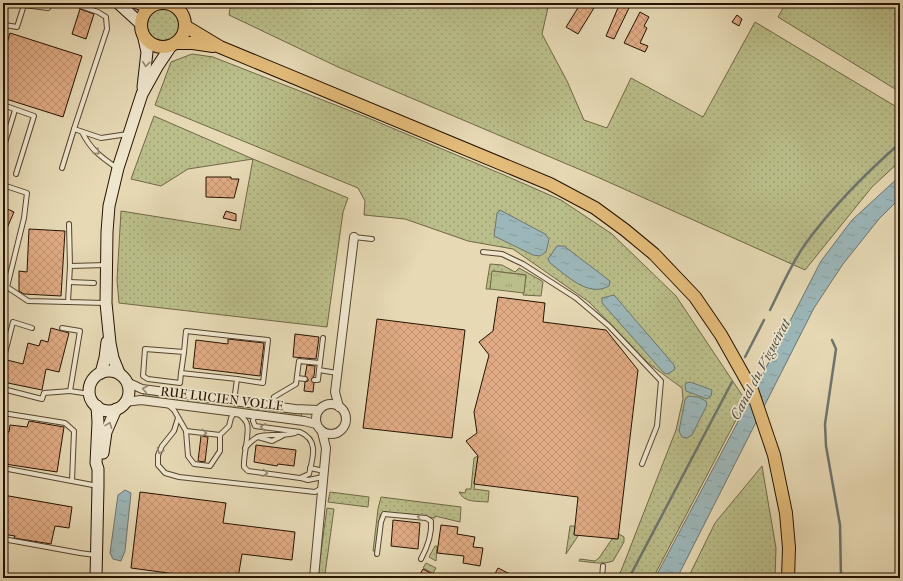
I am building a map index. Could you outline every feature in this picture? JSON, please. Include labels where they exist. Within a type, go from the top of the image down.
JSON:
[{"type":"main road","points":[[118,3],[142,29],[151,44],[164,47],[174,44],[193,43],[220,47]]},
{"type":"main road","points":[[137,3],[150,7]]},
{"type":"main road","points":[[98,469],[102,462],[106,432],[116,409],[125,402],[129,392],[127,382],[119,373],[113,358],[108,325],[106,303],[106,265],[109,206],[118,168],[142,94],[157,67],[183,34],[185,26],[183,8],[170,4],[157,4],[145,11],[142,17],[142,29],[147,52],[142,94]]},
{"type":"main road","points":[[185,26],[220,47],[550,184],[595,208],[654,254],[695,297],[721,335],[752,390],[774,455],[786,513],[789,548],[788,578]]},
{"type":"main road","points":[[101,373],[105,358],[108,325]]},
{"type":"main road","points":[[116,409],[109,410],[97,406],[91,398],[90,387],[92,381],[101,373],[107,371],[119,373]]},
{"type":"main road","points":[[96,578],[98,486],[98,469],[96,462],[98,422],[97,406]]},
{"type":"street","points":[[339,407],[335,392],[354,237]]},
{"type":"street","points":[[127,382],[142,389],[272,406],[318,410],[326,405],[335,392]]},
{"type":"street","name":"RUE LUCIEN VOLLE","points":[[125,402],[141,400],[304,421],[316,424]]},
{"type":"street","points":[[326,405],[330,404],[339,407],[343,411],[346,421],[344,426],[326,448]]},
{"type":"street","points":[[314,578],[326,448],[322,432],[316,424],[316,414],[318,410]]},
{"type":"street","points":[[322,432],[332,434],[337,433]]},
{"type":"lane","points":[[3,32],[5,25],[17,27],[24,4],[48,8],[50,3]]},
{"type":"lane","points":[[62,168],[107,29],[106,17],[98,12],[72,3]]},
{"type":"lane","points":[[3,105],[34,116],[16,174]]},
{"type":"lane","points":[[3,149],[15,110]]},
{"type":"lane","points":[[74,128],[101,138],[129,134]]},
{"type":"lane","points":[[82,131],[89,145],[118,168]]},
{"type":"lane","points":[[3,185],[27,193],[24,218],[7,287],[28,301],[106,303]]},
{"type":"lane","points":[[68,302],[70,266],[69,224]]},
{"type":"lane","points":[[354,237],[372,239]]},
{"type":"lane","points":[[483,252],[502,254],[523,264],[576,298],[609,326],[661,381],[657,426],[642,464]]},
{"type":"lane","points":[[70,266],[106,265]]},
{"type":"lane","points":[[69,282],[94,283]]},
{"type":"lane","points":[[3,361],[13,322],[32,328]]},
{"type":"lane","points":[[62,328],[80,331],[70,391]]},
{"type":"lane","points":[[182,372],[263,383],[268,340],[186,331],[184,352],[182,372],[180,383],[148,379],[143,376],[145,349],[184,352]]},
{"type":"lane","points":[[314,380],[318,380],[323,338]]},
{"type":"lane","points":[[272,406],[274,397],[296,384],[299,361],[320,363]]},
{"type":"lane","points":[[319,370],[338,373]]},
{"type":"lane","points":[[297,378],[305,379]]},
{"type":"lane","points":[[234,401],[237,379]]},
{"type":"lane","points":[[3,389],[42,399],[44,392],[70,391],[90,394]]},
{"type":"lane","points":[[166,403],[174,410],[186,431],[188,456],[194,464],[210,466],[220,451],[220,434]]},
{"type":"lane","points":[[186,431],[220,434],[229,426],[230,418],[236,412],[245,420],[248,426],[244,467],[248,471],[308,480],[324,477]]},
{"type":"lane","points":[[3,413],[65,423],[74,431],[72,481]]},
{"type":"lane","points":[[254,415],[253,421],[255,426],[300,432],[311,440],[313,450],[309,474],[300,478]]},
{"type":"lane","points":[[178,418],[174,431],[162,446],[158,455],[158,465],[165,473],[179,477],[315,492],[320,489],[324,477]]},
{"type":"lane","points":[[245,448],[253,439],[258,437],[271,434],[284,435],[300,432]]},
{"type":"lane","points":[[3,468],[98,486]]},
{"type":"lane","points":[[310,468],[324,477]]},
{"type":"lane","points":[[377,554],[380,522],[384,514],[426,518],[431,521],[431,529],[427,549],[421,559]]},
{"type":"lane","points":[[3,540],[97,555]]},
{"type":"lane","points":[[602,578],[603,566]]},
{"type":"green space","points":[[231,3],[549,3],[542,34],[567,81],[584,120],[607,128],[631,78],[703,117],[755,22],[900,109],[900,161],[872,187],[805,270],[595,176],[338,67],[229,15]]},
{"type":"green space","points":[[786,3],[900,3],[900,92],[778,17]]},
{"type":"green space","points":[[160,9],[166,9],[175,13],[179,25],[175,37],[166,41],[160,41],[151,37],[147,28],[147,22],[151,13]]},
{"type":"green space","points":[[192,54],[213,57],[366,117],[561,200],[612,234],[676,296],[746,401],[653,578],[616,578],[621,571],[676,430],[683,399],[682,388],[648,363],[589,302],[513,249],[468,241],[405,219],[364,215],[365,201],[358,188],[155,105],[171,62]]},
{"type":"green space","points":[[154,116],[253,159],[188,169],[161,186],[131,179]]},
{"type":"green space","points":[[253,159],[348,198],[343,212],[327,327],[119,303],[117,280],[121,211],[240,230]]},
{"type":"green space","points":[[490,264],[502,265],[515,272],[519,268],[542,281],[541,296],[523,295],[526,275],[493,271],[490,289],[486,289]]},
{"type":"green space","points":[[492,271],[526,275],[524,293],[490,289]]},
{"type":"green space","points":[[144,393],[301,413],[302,418],[143,398]]},
{"type":"green space","points":[[478,456],[474,489],[489,491],[488,502],[468,500],[461,496],[459,492],[465,493],[466,489],[471,489],[474,458]]},
{"type":"green space","points":[[762,466],[776,548],[775,578],[688,578],[715,523]]},
{"type":"green space","points":[[330,492],[369,497],[368,507],[328,502]]},
{"type":"green space","points":[[381,497],[461,507],[460,522],[435,516],[435,518],[384,512],[380,515],[376,551],[373,551],[378,509]]},
{"type":"green space","points":[[327,508],[334,509],[325,574],[318,573]]},
{"type":"green space","points":[[570,526],[575,526],[574,534],[578,536],[566,554]]},
{"type":"green space","points":[[619,534],[624,537],[624,542],[613,561],[601,563],[579,561],[580,559],[595,561],[599,558],[612,539],[618,539]]},
{"type":"green space","points":[[435,546],[437,546],[436,561],[429,557]]},
{"type":"green space","points":[[426,563],[436,568],[433,573],[423,568]]},
{"type":"water","points":[[900,176],[900,198],[879,219],[843,264],[814,308],[677,578],[655,578],[821,261],[852,220]]},
{"type":"water","points":[[500,210],[545,234],[549,239],[546,252],[540,256],[533,255],[494,236],[497,213]]},
{"type":"water","points":[[557,246],[564,246],[610,281],[609,286],[601,289],[593,289],[578,284],[570,279],[550,263],[548,259]]},
{"type":"water","points":[[614,295],[674,365],[675,369],[668,374],[664,373],[602,303],[602,298]]},
{"type":"water","points":[[690,382],[712,390],[711,396],[707,399],[686,391],[685,385],[686,383]]},
{"type":"water","points":[[688,396],[698,397],[706,401],[707,405],[692,435],[687,438],[682,437],[679,431],[685,400]]},
{"type":"water","points":[[125,490],[131,493],[125,551],[121,561],[113,559],[110,553],[118,495]]},
{"type":"building","points":[[581,3],[597,3],[578,34],[566,27]]},
{"type":"building","points":[[620,3],[630,6],[614,39],[606,36]]},
{"type":"building","points":[[80,9],[94,14],[86,39],[72,34]]},
{"type":"building","points":[[640,12],[649,17],[644,26],[647,28],[640,43],[648,46],[645,52],[624,43]]},
{"type":"building","points":[[737,15],[742,19],[739,26],[732,22]]},
{"type":"building","points":[[10,33],[82,56],[63,117],[3,98],[3,56]]},
{"type":"building","points":[[206,177],[231,177],[231,179],[239,179],[234,198],[206,197]]},
{"type":"building","points":[[3,207],[14,212],[3,237]]},
{"type":"building","points":[[226,211],[236,214],[236,221],[223,218]]},
{"type":"building","points":[[29,229],[65,231],[61,296],[24,294],[19,291],[19,271],[27,272]]},
{"type":"building","points":[[498,297],[545,303],[543,322],[606,330],[638,370],[618,539],[574,535],[578,497],[474,484],[478,456],[466,441],[477,433],[474,412],[489,355],[479,342],[493,331]]},
{"type":"building","points":[[377,319],[465,330],[452,438],[363,428]]},
{"type":"building","points":[[51,328],[69,333],[59,372],[46,369],[42,390],[3,382],[3,369],[7,360],[23,364],[28,343],[39,346],[41,340],[48,342]]},
{"type":"building","points":[[295,334],[319,337],[316,359],[293,357]]},
{"type":"building","points":[[228,339],[264,343],[260,376],[193,368],[196,340],[228,344]]},
{"type":"building","points":[[307,365],[315,366],[314,376],[311,380],[314,383],[313,392],[304,391],[305,382],[308,381],[305,376]]},
{"type":"building","points":[[29,421],[64,427],[57,472],[5,464],[6,454],[3,453],[3,431],[9,432],[10,425],[27,427]]},
{"type":"building","points":[[201,436],[208,437],[205,462],[198,461]]},
{"type":"building","points":[[256,445],[296,450],[294,466],[278,464],[277,466],[254,462]]},
{"type":"building","points":[[140,492],[226,503],[223,523],[295,532],[292,560],[242,554],[238,578],[205,578],[131,568]]},
{"type":"building","points":[[3,495],[72,507],[69,528],[55,526],[51,544],[14,538],[15,536],[3,534]]},
{"type":"building","points":[[393,520],[420,523],[418,549],[391,546]]},
{"type":"building","points":[[441,525],[458,527],[457,534],[475,537],[473,547],[483,548],[480,566],[463,563],[464,556],[437,553]]},
{"type":"building","points":[[498,568],[518,578],[493,578]]},
{"type":"building","points":[[423,569],[440,578],[418,578]]},
{"type":"waterway","points":[[770,310],[796,258],[816,229],[850,190],[900,143]]},
{"type":"waterway","points":[[745,357],[764,320]]},
{"type":"waterway","points":[[832,340],[836,349],[825,424],[826,446],[840,525],[841,578]]},
{"type":"waterway","points":[[629,578],[732,382]]},
{"type":"water label","name":"Canal du Vigueirat","points":[[760,369]]}]
